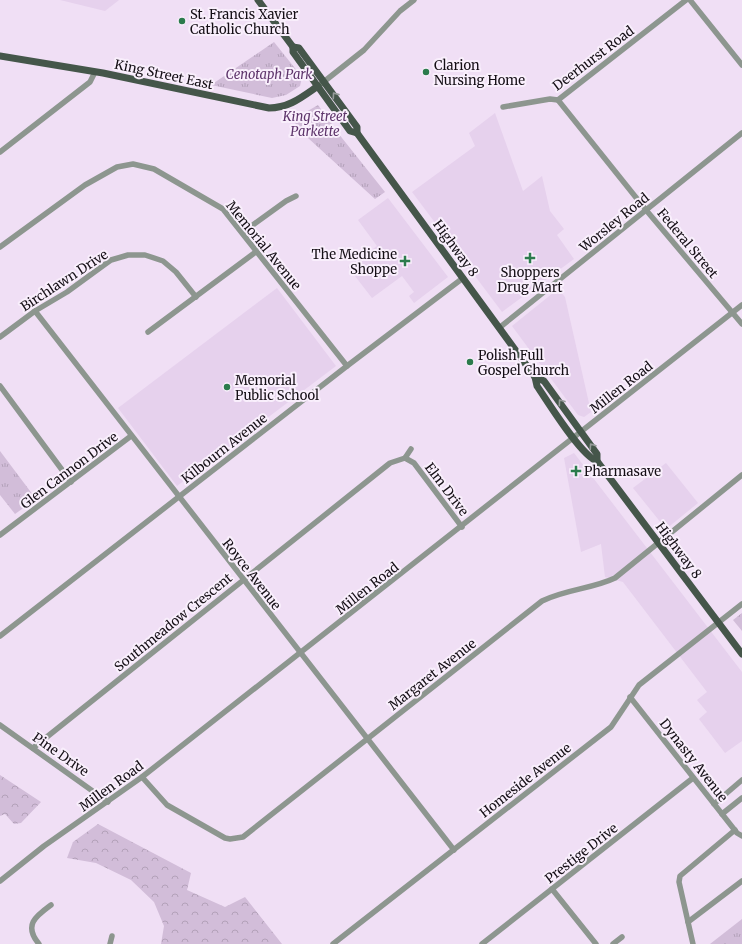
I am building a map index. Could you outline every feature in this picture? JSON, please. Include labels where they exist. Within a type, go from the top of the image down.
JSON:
[{"type":"main road","name":"Highway 8","points":[[258,0],[293,47],[293,52],[350,131],[357,133]]},
{"type":"main road","name":"Highway 8","points":[[293,47],[299,48],[325,81],[357,127],[357,133],[535,377],[537,386],[574,438],[590,459],[597,460]]},
{"type":"main road","name":"King Street East","points":[[0,56],[95,72],[269,108],[280,108],[290,105],[318,86]]},
{"type":"main road","name":"Highway 8","points":[[535,377],[544,381],[597,454],[597,460],[742,654]]},
{"type":"street","points":[[318,86],[364,50],[400,11],[414,0]]},
{"type":"street","name":"Deerhurst Road","points":[[503,107],[558,100],[686,0]]},
{"type":"street","points":[[690,0],[742,65]]},
{"type":"street","points":[[1,148],[90,82],[95,72]]},
{"type":"street","name":"Federal Street","points":[[558,100],[646,210],[742,324]]},
{"type":"street","name":"Worsley Road","points":[[499,328],[742,133]]},
{"type":"street","name":"Memorial Avenue","points":[[0,248],[85,185],[117,167],[133,164],[154,169],[223,209],[243,232],[347,366]]},
{"type":"street","points":[[243,232],[286,201],[296,196]]},
{"type":"street","points":[[148,332],[257,251]]},
{"type":"street","name":"Birchlawn Drive","points":[[0,338],[35,311],[67,292],[111,260],[136,254],[154,258],[170,266],[196,297]]},
{"type":"street","name":"Kilbourn Avenue","points":[[0,636],[347,366],[463,278]]},
{"type":"street","name":"Millen Road","points":[[0,881],[44,846],[142,777],[462,527],[742,305]]},
{"type":"street","name":"Royce Avenue","points":[[35,311],[178,497],[454,850]]},
{"type":"street","points":[[0,386],[71,482]]},
{"type":"street","name":"Glen Cannon Drive","points":[[0,536],[132,436]]},
{"type":"street","points":[[405,458],[411,449]]},
{"type":"street","name":"Elm Drive","points":[[405,458],[414,463],[462,527]]},
{"type":"street","name":"Southmeadow Crescent","points":[[33,748],[384,467],[405,458]]},
{"type":"street","name":"Margaret Avenue","points":[[142,777],[168,805],[225,838],[233,839],[243,837],[542,602],[563,592],[605,582],[615,578],[742,475]]},
{"type":"street","name":"Homeside Avenue","points":[[333,944],[611,727],[620,716],[630,697],[639,685],[742,604]]},
{"type":"street","name":"Dynasty Avenue","points":[[630,697],[722,814],[742,836]]},
{"type":"street","name":"Pine Drive","points":[[0,725],[108,802]]},
{"type":"street","name":"Prestige Drive","points":[[482,944],[693,778]]},
{"type":"street","points":[[714,804],[742,780]]},
{"type":"street","points":[[722,814],[742,798]]},
{"type":"street","points":[[693,944],[679,882],[680,876],[735,830]]},
{"type":"street","points":[[688,922],[742,881]]},
{"type":"street","points":[[552,889],[596,944]]},
{"type":"street","points":[[39,944],[33,937],[32,927],[34,920],[51,905]]},
{"type":"street","points":[[110,944],[112,936]]},
{"type":"street","points":[[613,944],[622,937]]},
{"type":"shaded area","points":[[60,0],[119,0],[105,11]]},
{"type":"shaded area","points":[[495,113],[523,191],[542,176],[550,211],[564,229],[557,235],[574,259],[502,312],[412,192],[475,146],[469,133]]},
{"type":"shaded area","points":[[388,198],[448,277],[414,303],[409,296],[414,292],[402,276],[372,298],[348,267],[377,246],[358,220]]},
{"type":"shaded area","name":"Memorial Public School","points":[[277,288],[336,366],[177,486],[118,408]]},
{"type":"shaded area","points":[[558,289],[565,297],[591,412],[584,417],[578,415],[512,326]]},
{"type":"shaded area","points":[[574,453],[742,672],[742,741],[725,753],[699,719],[707,712],[697,700],[707,692],[623,582],[605,577],[601,544],[581,552],[564,458]]},
{"type":"shaded area","points":[[666,463],[698,503],[666,529],[633,488]]},
{"type":"green space","name":"Cenotaph Park","points":[[274,42],[302,77],[300,86],[286,95],[272,98],[211,85]]},
{"type":"green space","name":"King Street Parkette","points":[[318,105],[385,192],[375,199],[297,128],[294,119]]},
{"type":"green space","points":[[0,451],[36,499],[15,514],[0,495]]},
{"type":"green space","points":[[742,613],[742,631],[733,620]]},
{"type":"green space","points":[[0,775],[41,802],[21,823],[14,824],[5,814],[0,816]]},
{"type":"green space","points":[[98,824],[191,873],[187,890],[225,907],[245,897],[282,944],[161,944],[164,926],[154,902],[131,880],[96,863],[67,858],[73,842]]},
{"type":"green space","points":[[742,919],[742,944],[710,944]]},
{"type":"place","name":"St. Francis Xavier Catholic Church","points":[[182,21]]},
{"type":"place","name":"Clarion Nursing Home","points":[[426,72]]},
{"type":"place","name":"Shoppers Drug Mart","points":[[530,258]]},
{"type":"place","name":"The Medicine Shoppe","points":[[405,261]]},
{"type":"place","name":"Polish Full Gospel Church","points":[[470,362]]},
{"type":"place","name":"Memorial Public School","points":[[227,387]]},
{"type":"place","name":"Pharmasave","points":[[576,471]]}]
